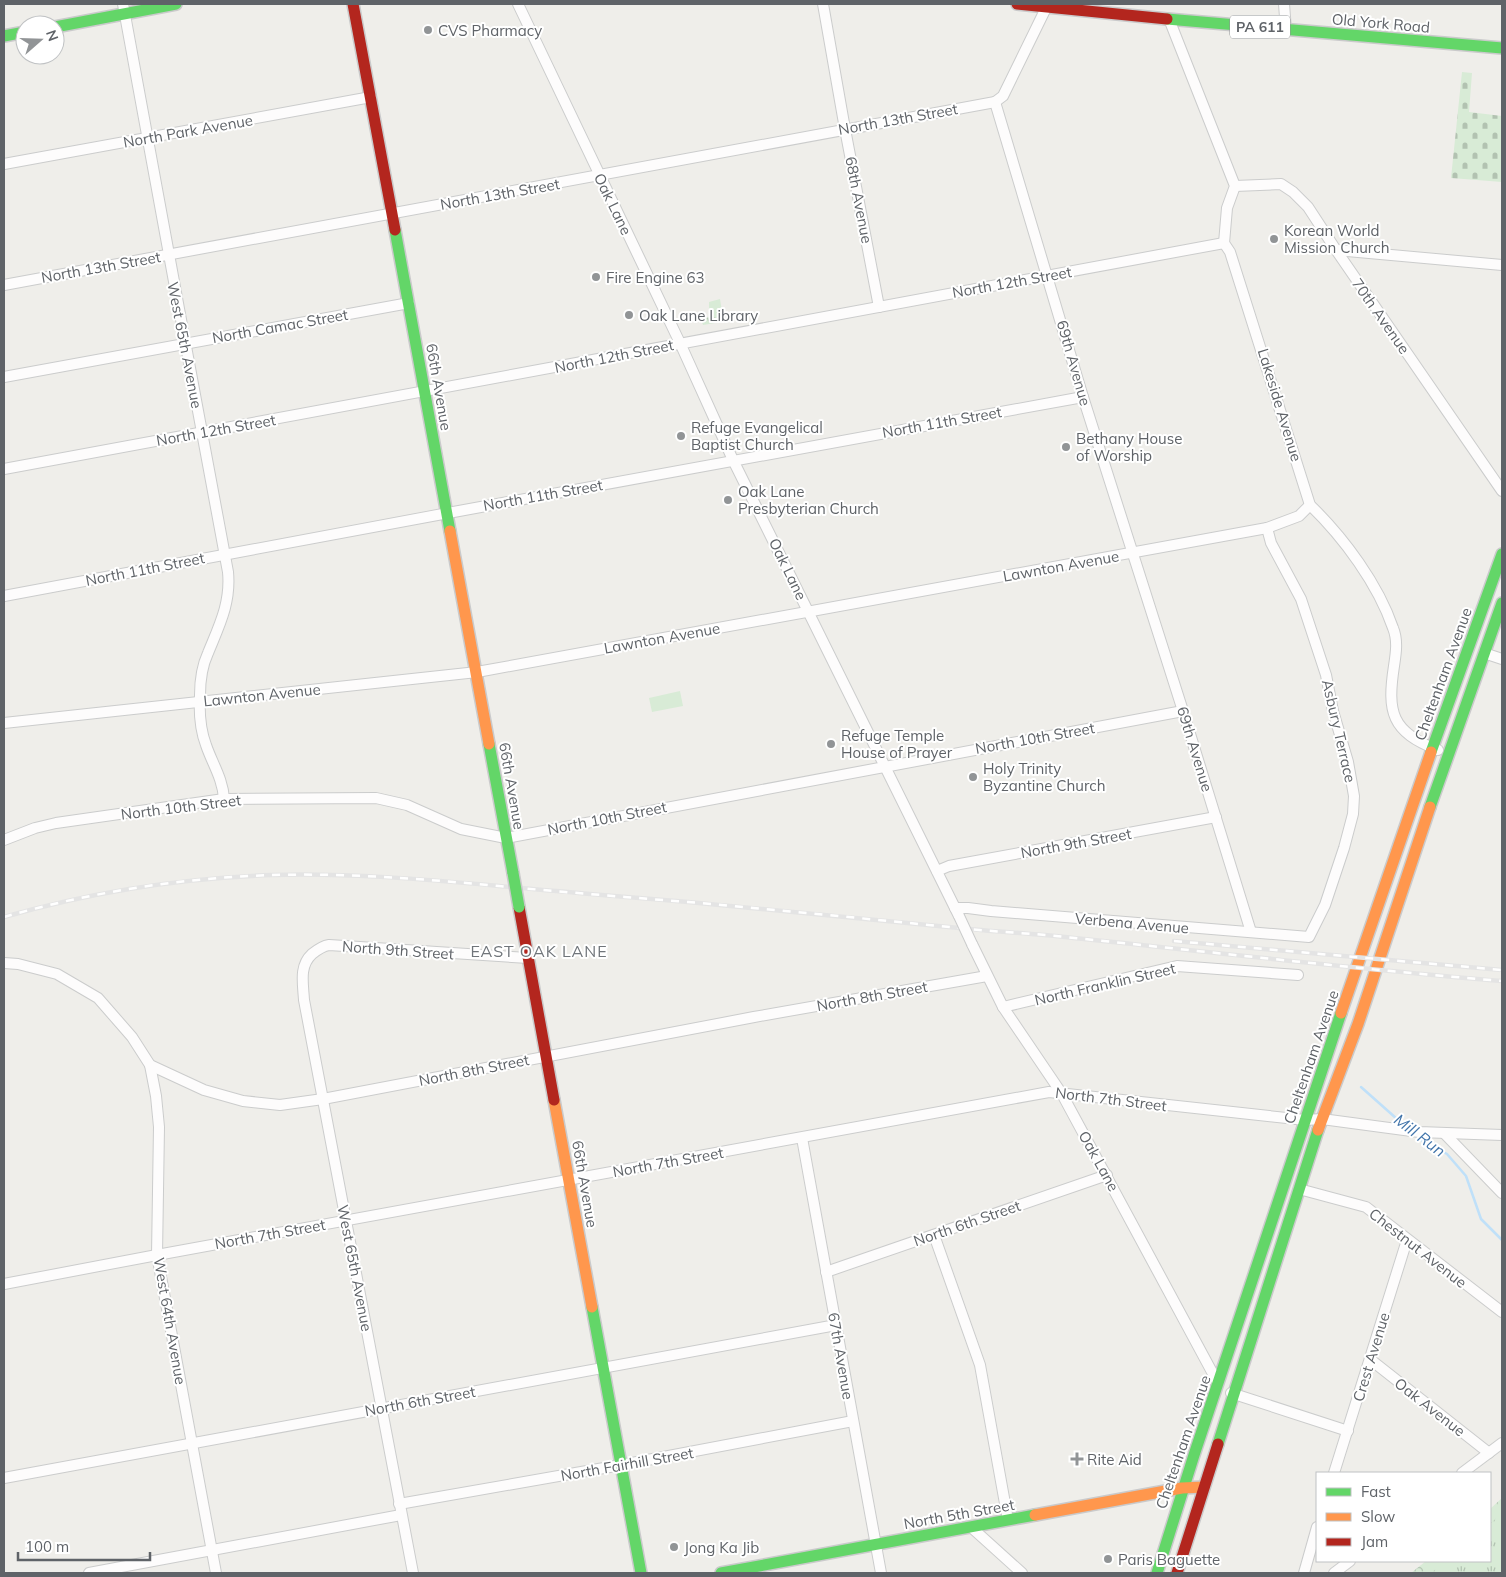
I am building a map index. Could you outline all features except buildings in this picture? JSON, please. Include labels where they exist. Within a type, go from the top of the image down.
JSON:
[{"type":"main road","points":[[65,24],[124,9],[176,4]]},
{"type":"main road","name":"66th Avenue","points":[[353,4],[372,97],[424,392],[448,512],[641,1573]]},
{"type":"main road","name":"Old York Road","points":[[1017,4],[1048,5],[1169,19],[1502,48]]},
{"type":"main road","name":"Cheltenham Avenue","points":[[1157,1573],[1182,1488],[1219,1384],[1305,1120],[1432,748],[1502,554]]},
{"type":"main road","name":"Cheltenham Avenue","points":[[1176,1573],[1322,1119],[1358,1024],[1448,754],[1502,603]]},
{"type":"main road","name":"North 5th Street","points":[[721,1573],[1182,1488],[1204,1487]]},
{"type":"street","name":"Oak Lane","points":[[518,4],[680,343],[733,460],[987,976],[1003,1007],[1062,1094],[1219,1384]]},
{"type":"street","name":"68th Avenue","points":[[823,4],[879,306]]},
{"type":"street","points":[[1284,4],[1286,30]]},
{"type":"street","points":[[995,102],[1003,96],[1048,5]]},
{"type":"street","name":"West 65th Avenue","points":[[124,9],[228,578],[228,596],[220,627],[205,663],[200,683],[199,701],[202,734],[222,784],[224,799]]},
{"type":"street","points":[[1169,19],[1235,186],[1227,208],[1224,243]]},
{"type":"street","name":"North Park Avenue","points":[[4,164],[372,97]]},
{"type":"street","name":"North 13th Street","points":[[4,285],[995,102]]},
{"type":"street","name":"69th Avenue","points":[[995,102],[1083,397],[1184,711],[1251,932]]},
{"type":"street","name":"70th Avenue","points":[[1235,186],[1282,184],[1308,207],[1502,491]]},
{"type":"street","name":"North 12th Street","points":[[4,469],[1224,243]]},
{"type":"street","name":"Lakeside Avenue","points":[[1224,243],[1230,252],[1252,315],[1310,505],[1327,521],[1353,556],[1384,605],[1394,631],[1396,649],[1390,693],[1395,715],[1410,737],[1448,754]]},
{"type":"street","points":[[1336,250],[1502,265]]},
{"type":"street","name":"North Camac Street","points":[[4,377],[409,302]]},
{"type":"street","name":"North 11th Street","points":[[4,596],[448,512],[1083,397]]},
{"type":"street","name":"Lawnton Avenue","points":[[4,723],[477,672],[1267,528],[1299,516],[1310,505]]},
{"type":"street","name":"Asbury Terrace","points":[[1267,528],[1271,543],[1301,599],[1326,675],[1333,711],[1348,762],[1354,796],[1353,814],[1344,848],[1325,905],[1309,938]]},
{"type":"street","points":[[1484,653],[1502,659]]},
{"type":"street","name":"North 10th Street","points":[[4,840],[35,828],[56,823],[224,799],[376,798],[406,806],[461,829],[506,838],[1184,711]]},
{"type":"street","name":"North 9th Street","points":[[936,871],[949,866],[1216,817]]},
{"type":"street","name":"Verbena Avenue","points":[[957,912],[968,908],[1309,938]]},
{"type":"street","name":"North 9th Street","points":[[304,963],[315,952],[329,945],[528,958]]},
{"type":"street","name":"West 65th Avenue","points":[[304,963],[302,975],[304,1000],[412,1573]]},
{"type":"street","points":[[4,964],[18,964],[57,974],[98,998],[132,1037],[150,1065]]},
{"type":"street","name":"North Franklin Street","points":[[1003,1007],[1177,966],[1298,975]]},
{"type":"street","name":"North 8th Street","points":[[150,1065],[204,1090],[243,1101],[280,1105],[323,1099],[754,1017],[987,976]]},
{"type":"street","name":"West 64th Avenue","points":[[150,1065],[159,1127],[157,1255],[216,1573]]},
{"type":"street","name":"North 7th Street","points":[[4,1284],[1049,1092],[1305,1120],[1322,1119],[1419,1132],[1502,1135]]},
{"type":"street","points":[[1444,1133],[1502,1193]]},
{"type":"street","name":"67th Avenue","points":[[802,1138],[881,1573]]},
{"type":"street","name":"North 6th Street","points":[[826,1272],[1107,1175]]},
{"type":"street","name":"Chestnut Avenue","points":[[1299,1189],[1366,1207],[1502,1312]]},
{"type":"street","points":[[934,1235],[980,1365],[1008,1520]]},
{"type":"street","name":"Crest Avenue","points":[[1334,1472],[1371,1360],[1407,1240]]},
{"type":"street","name":"North 6th Street","points":[[4,1478],[836,1325]]},
{"type":"street","name":"Oak Avenue","points":[[1371,1360],[1489,1453]]},
{"type":"street","points":[[1219,1384],[1233,1395],[1348,1431]]},
{"type":"street","name":"North Fairhill Street","points":[[399,1504],[854,1421]]},
{"type":"street","points":[[1463,1472],[1502,1443]]},
{"type":"street","points":[[89,1573],[401,1515]]},
{"type":"street","points":[[971,1527],[1022,1573]]},
{"type":"street","points":[[1304,1573],[1316,1531]]},
{"type":"street","points":[[1334,1573],[1349,1562]]},
{"type":"green space","points":[[1462,72],[1472,73],[1469,112],[1502,116],[1502,182],[1451,178]]},
{"type":"green space","points":[[720,299],[723,317],[721,322],[703,325],[701,319],[709,317],[709,302]]},
{"type":"green space","points":[[680,691],[683,706],[652,712],[649,698]]},
{"type":"green space","points":[[1502,1498],[1502,1573],[1411,1573],[1425,1562],[1491,1562],[1491,1508]]},
{"type":"green space","points":[[1502,1513],[1502,1573],[1431,1573],[1445,1562],[1491,1562],[1491,1523]]},
{"type":"waterway","name":"Mill Run","points":[[1361,1087],[1406,1127]]},
{"type":"waterway","name":"Mill Run","points":[[1416,1136],[1447,1154],[1466,1176],[1481,1219],[1502,1240]]},
{"type":"railway","points":[[4,917],[70,900],[136,888],[204,879],[272,875],[386,877],[722,905],[1502,981]]},
{"type":"railway","points":[[1174,941],[1502,970]]},
{"type":"traffic: fast","points":[[65,25],[176,4]]},
{"type":"traffic: fast","points":[[1167,19],[1502,48]]},
{"type":"traffic: fast","points":[[4,36],[15,34]]},
{"type":"traffic: fast","points":[[395,230],[450,531]]},
{"type":"traffic: fast","points":[[1431,752],[1502,554]]},
{"type":"traffic: fast","points":[[1430,807],[1502,603]]},
{"type":"traffic: fast","points":[[489,744],[513,873]]},
{"type":"traffic: fast","points":[[513,873],[519,907]]},
{"type":"traffic: fast","points":[[1157,1573],[1194,1455],[1341,1013]]},
{"type":"traffic: fast","points":[[1218,1444],[1318,1130]]},
{"type":"traffic: fast","points":[[592,1307],[641,1573]]},
{"type":"traffic: fast","points":[[721,1573],[1035,1515]]},
{"type":"traffic: slow","points":[[450,531],[489,744]]},
{"type":"traffic: slow","points":[[1341,1013],[1431,752]]},
{"type":"traffic: slow","points":[[1318,1130],[1358,1024],[1430,807]]},
{"type":"traffic: slow","points":[[554,1100],[592,1307]]},
{"type":"traffic: slow","points":[[1035,1515],[1182,1488],[1204,1487]]},
{"type":"traffic: jam","points":[[353,4],[395,230]]},
{"type":"traffic: jam","points":[[1017,4],[1167,19]]},
{"type":"traffic: jam","points":[[519,907],[554,1100]]},
{"type":"traffic: jam","points":[[1177,1573],[1218,1444]]},
{"type":"place","name":"CVS Pharmacy","points":[[428,30]]},
{"type":"place","name":"Korean World Mission Church","points":[[1274,239]]},
{"type":"place","name":"Fire Engine 63","points":[[596,277]]},
{"type":"place","name":"Oak Lane Library","points":[[629,315]]},
{"type":"place","name":"Refuge Evangelical Baptist Church","points":[[681,436]]},
{"type":"place","name":"Bethany House of Worship","points":[[1066,447]]},
{"type":"place","name":"Oak Lane Presbyterian Church","points":[[728,500]]},
{"type":"place","name":"Refuge Temple House of Prayer","points":[[831,744]]},
{"type":"place","name":"Holy Trinity Byzantine Church","points":[[973,777]]},
{"type":"place","name":"Rite Aid","points":[[1077,1459]]},
{"type":"place","name":"Jong Ka Jib","points":[[674,1547]]},
{"type":"place","name":"Paris Baguette","points":[[1108,1559]]},
{"type":"district","name":"EAST OAK LANE","points":[[539,951]]}]
